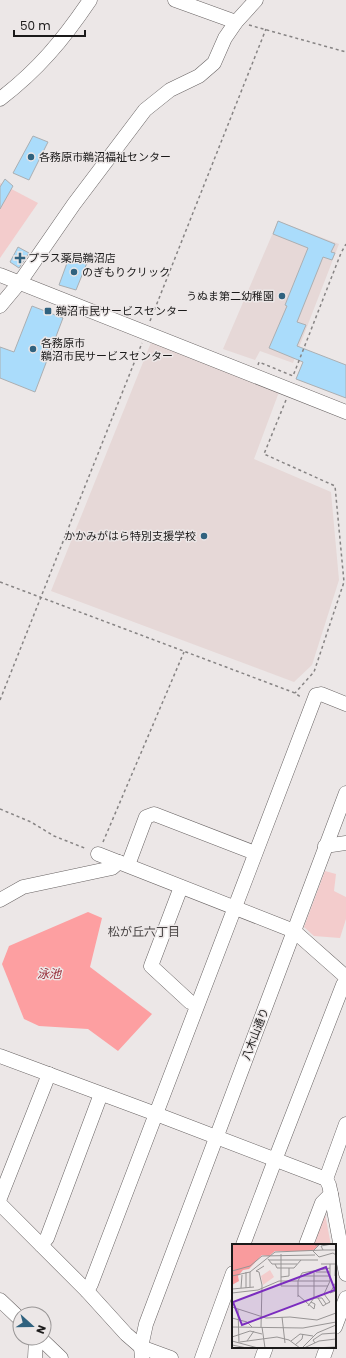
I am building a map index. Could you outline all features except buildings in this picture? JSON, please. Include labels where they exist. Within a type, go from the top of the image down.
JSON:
[{"type":"street","points":[[0,100],[22,82],[46,58],[73,25],[90,0]]},
{"type":"street","points":[[175,0],[236,22]]},
{"type":"street","points":[[0,306],[20,282],[74,204],[144,110],[170,90],[200,76],[214,63],[226,38],[236,22],[256,0]]},
{"type":"street","points":[[0,274],[252,376],[346,412]]},
{"type":"street","points":[[87,1290],[91,1284],[316,695],[321,694],[346,704]]},
{"type":"street","name":"八木山通り","points":[[142,1353],[146,1324],[346,793]]},
{"type":"street","points":[[0,900],[24,887],[112,868],[123,864],[146,817],[154,814],[255,853]]},
{"type":"street","points":[[325,846],[346,843]]},
{"type":"street","points":[[98,854],[294,931],[346,977]]},
{"type":"street","points":[[181,887],[151,966],[190,1002],[197,1004]]},
{"type":"street","points":[[243,1244],[274,1160],[346,980]]},
{"type":"street","points":[[0,1056],[156,1114],[326,1180],[331,1194],[346,1274]]},
{"type":"street","points":[[0,1198],[49,1074]]},
{"type":"street","points":[[41,1245],[47,1238],[101,1094]]},
{"type":"street","points":[[326,1180],[346,1124]]},
{"type":"street","points":[[306,1244],[322,1203],[331,1194]]},
{"type":"street","points":[[0,1204],[87,1290],[142,1353],[171,1358]]},
{"type":"street","points":[[202,1358],[232,1276]]},
{"type":"street","points":[[336,1324],[346,1298]]},
{"type":"street","points":[[0,1300],[12,1311]]},
{"type":"street","points":[[35,1358],[36,1346]]},
{"type":"street","points":[[49,1346],[62,1358]]},
{"type":"street","points":[[262,1358],[266,1348]]},
{"type":"street","points":[[323,1358],[327,1348]]},
{"type":"path","points":[[236,22],[346,52]]},
{"type":"path","points":[[0,700],[266,29]]},
{"type":"path","points":[[252,376],[259,362],[293,376],[340,253],[346,244]]},
{"type":"path","points":[[0,582],[295,693],[314,672],[344,582],[335,486],[264,454],[290,390]]},
{"type":"path","points":[[0,809],[31,822],[54,836],[98,854],[184,652]]},
{"type":"shaded area","points":[[0,183],[38,203],[0,258]]},
{"type":"shaded area","name":"うぬま第二幼稚園","points":[[278,221],[339,244],[293,363],[260,351],[255,360],[223,349]]},
{"type":"shaded area","name":"かかみがはら特別支援学校","points":[[152,340],[279,392],[254,459],[331,492],[339,580],[312,665],[294,682],[51,591]]},
{"type":"shaded area","points":[[325,871],[336,874],[334,891],[346,897],[346,919],[340,938],[314,936],[304,927]]},
{"type":"shaded area","points":[[325,1214],[331,1244],[314,1244]]},
{"type":"water","name":"泳池","points":[[88,912],[102,918],[90,967],[152,1014],[118,1051],[88,1029],[39,1026],[24,1019],[2,964],[9,946]]},
{"type":"place","name":"各務原市鵜沼福祉センター","points":[[31,157]]},
{"type":"place","name":"プラス薬局鵜沼店","points":[[20,258]]},
{"type":"place","name":"のぎもりクリック","points":[[74,272]]},
{"type":"place","name":"うぬま第二幼稚園","points":[[282,296]]},
{"type":"place","name":"鵜沼市民サービスセンター","points":[[48,311]]},
{"type":"place","name":"各務原市 鵜沼市民サービスセンター","points":[[33,349]]},
{"type":"place","name":"かかみがはら特別支援学校","points":[[204,536]]},
{"type":"district","name":"松が丘六丁目","points":[[144,932]]}]
